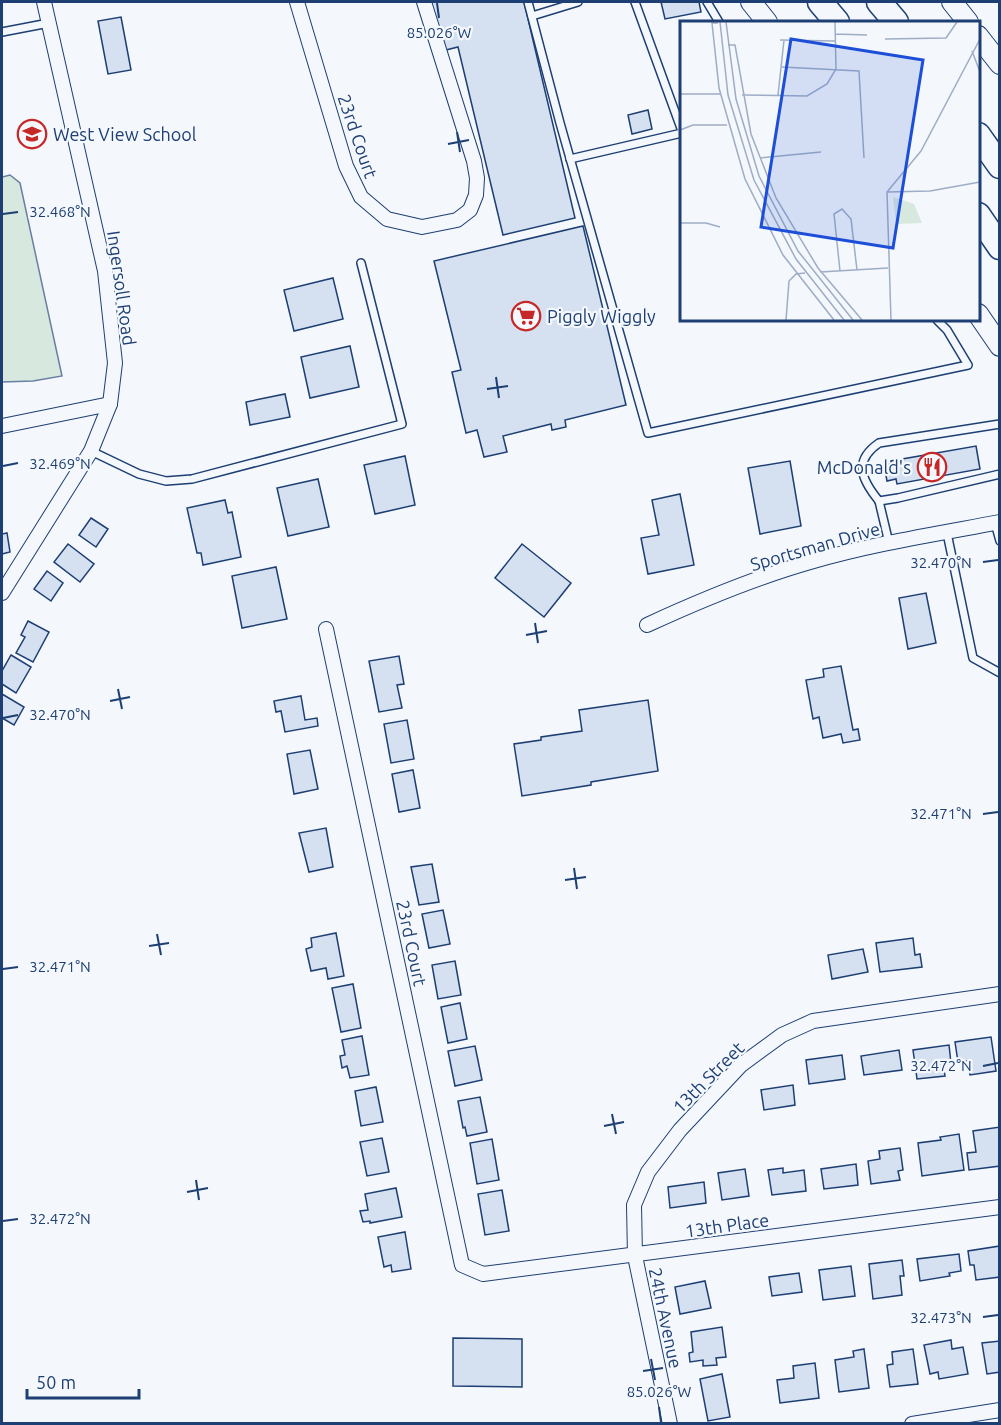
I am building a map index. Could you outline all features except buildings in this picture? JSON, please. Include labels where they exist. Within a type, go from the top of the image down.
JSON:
[{"type":"highway","points":[[820,2],[836,21]]},
{"type":"highway","points":[[879,2],[895,21]]},
{"type":"highway","points":[[980,138],[999,166]]},
{"type":"highway","points":[[980,218],[999,247]]},
{"type":"street","name":"Ingersoll Road","points":[[2,593],[91,451],[110,404],[115,363],[105,271],[45,2]]},
{"type":"street","name":"23rd Court","points":[[297,2],[346,166],[361,197],[387,219],[422,227],[457,220],[470,210],[477,195],[477,177],[468,140],[424,2]]},
{"type":"street","points":[[751,2],[766,21]]},
{"type":"street","points":[[956,3],[967,21]]},
{"type":"street","points":[[980,317],[999,346]]},
{"type":"street","points":[[2,426],[110,404]]},
{"type":"street","name":"Sportsman Drive","points":[[647,625],[678,611],[810,562],[890,543],[997,523]]},
{"type":"street","name":"23rd Court","points":[[326,629],[462,1265]]},
{"type":"street","name":"13th Street","points":[[634,1256],[634,1204],[648,1172],[680,1130],[741,1065],[782,1035],[813,1021],[999,994]]},
{"type":"street","name":"13th Place","points":[[462,1265],[483,1275],[999,1207]]},
{"type":"street","name":"24th Avenue","points":[[634,1256],[670,1424]]},
{"type":"street","points":[[912,1424],[999,1410]]},
{"type":"lane","points":[[528,2],[648,433],[968,365],[947,330],[938,321]]},
{"type":"lane","points":[[532,16],[578,2]]},
{"type":"lane","points":[[635,2],[680,129]]},
{"type":"lane","points":[[707,2],[718,21]]},
{"type":"lane","points":[[2,32],[49,23]]},
{"type":"lane","points":[[570,159],[680,132]]},
{"type":"lane","points":[[91,451],[139,474],[166,481],[192,479],[402,424],[361,263]]},
{"type":"lane","points":[[890,543],[879,501],[865,483],[862,473],[864,458],[869,451],[879,443],[999,424]]},
{"type":"lane","points":[[879,501],[999,474]]},
{"type":"lane","points":[[997,523],[999,541]]},
{"type":"lane","points":[[947,533],[973,658],[999,673]]},
{"type":"shaded area","points":[[10,175],[20,183],[62,376],[33,381],[2,382],[2,177]]},
{"type":"place","name":"West View School","points":[[32,134]]},
{"type":"place","name":"Piggly Wiggly","points":[[526,316]]},
{"type":"place","name":"McDonald's","points":[[932,467]]}]
